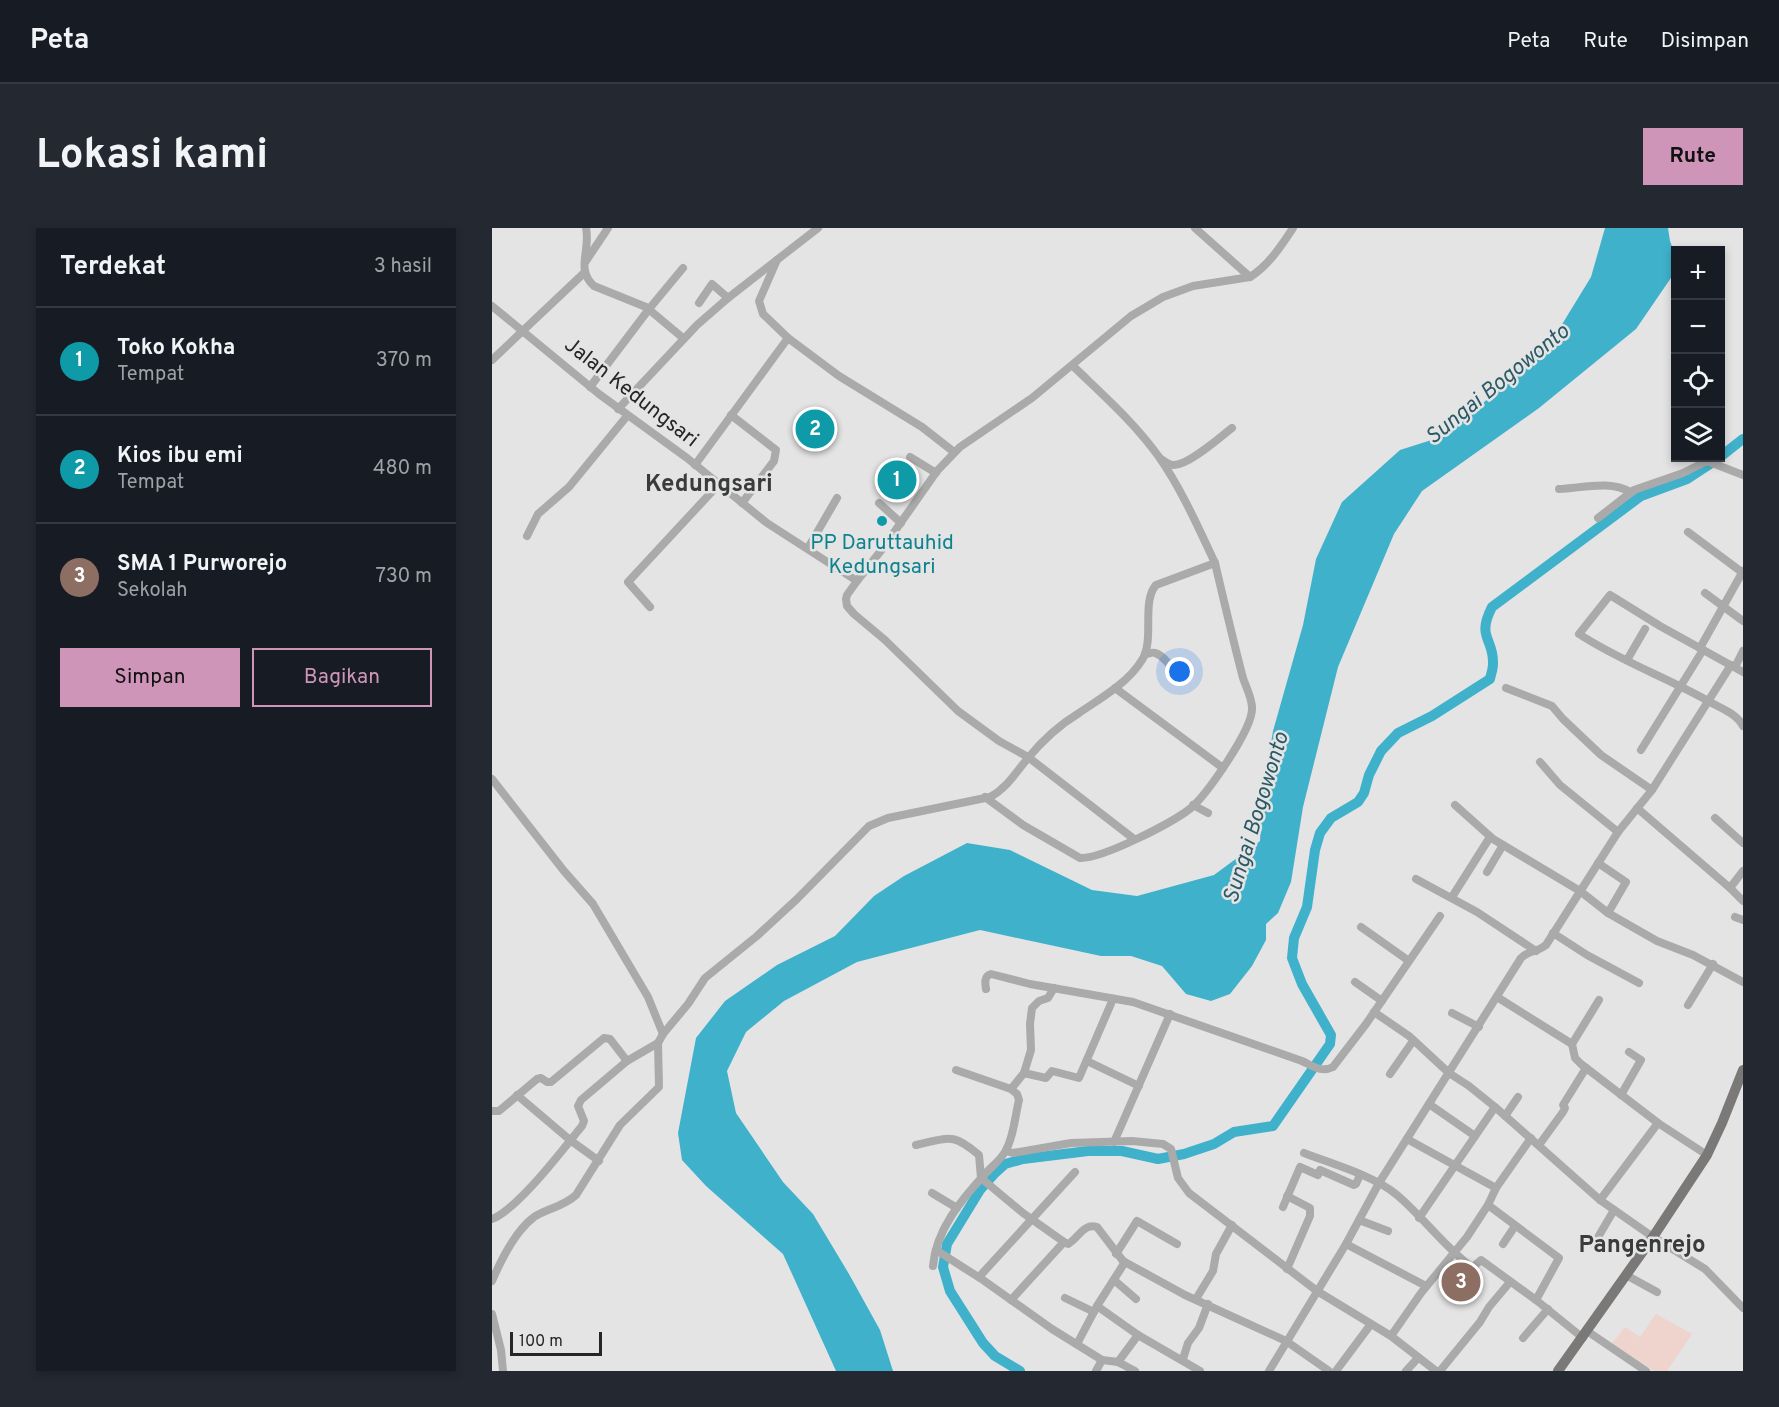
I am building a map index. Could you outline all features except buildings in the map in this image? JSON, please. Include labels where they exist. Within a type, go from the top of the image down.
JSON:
[{"type":"main road","points":[[1558,1371],[1653,1237],[1707,1155],[1743,1070]]},
{"type":"street","points":[[492,360],[584,273],[588,236],[586,228]]},
{"type":"street","points":[[586,261],[608,228]]},
{"type":"street","points":[[618,409],[683,338],[728,298],[818,228]]},
{"type":"street","points":[[1195,228],[1250,277]]},
{"type":"street","points":[[1134,839],[1028,758],[999,741],[958,711],[885,640],[854,614],[847,606],[847,595],[936,473],[954,452],[1032,398],[1131,316],[1163,297],[1192,286],[1250,277],[1268,262],[1293,228]]},
{"type":"street","points":[[777,260],[759,301],[763,314],[788,338],[839,376],[922,427],[954,452]]},
{"type":"street","points":[[590,387],[683,268]]},
{"type":"street","points":[[584,273],[594,286],[649,309],[683,338]]},
{"type":"street","points":[[699,303],[712,284],[728,298]]},
{"type":"street","name":"Jalan Kedungsari","points":[[492,306],[590,387],[695,465],[767,523],[857,581]]},
{"type":"street","points":[[695,465],[788,338]]},
{"type":"street","points":[[986,797],[1023,825],[1080,858],[1091,859],[1165,824],[1193,806],[1223,768],[1248,724],[1253,706],[1243,678],[1215,563],[1182,493],[1159,457],[1110,400],[1073,366]]},
{"type":"street","points":[[732,415],[776,450],[774,461],[742,503]]},
{"type":"street","points":[[527,536],[538,514],[569,487],[627,416]]},
{"type":"street","points":[[1159,457],[1168,464],[1178,464],[1194,456],[1232,428]]},
{"type":"street","points":[[910,457],[936,473]]},
{"type":"street","points":[[1598,518],[1630,492],[1707,461],[1743,475]]},
{"type":"street","points":[[650,607],[628,582],[719,484]]},
{"type":"street","points":[[1559,489],[1612,486],[1630,492]]},
{"type":"street","points":[[808,548],[837,498]]},
{"type":"street","points":[[879,503],[901,523]]},
{"type":"street","points":[[1641,750],[1681,685],[1743,572],[1688,532]]},
{"type":"street","points":[[492,1281],[497,1268],[526,1224],[544,1212],[567,1203],[576,1195],[620,1125],[659,1087],[658,1043],[705,978],[757,936],[869,826],[888,818],[986,797],[999,792],[1028,758],[1057,730],[1078,713],[1101,700],[1136,667],[1145,654],[1152,589],[1162,582],[1215,563]]},
{"type":"street","points":[[1705,593],[1743,621]]},
{"type":"street","points":[[1736,668],[1610,595],[1579,633],[1736,716],[1743,726]]},
{"type":"street","points":[[1627,660],[1645,629]]},
{"type":"street","points":[[1269,1371],[1346,1244],[1379,1183],[1521,958],[1526,953],[1536,951],[1546,945],[1618,832],[1652,790],[1709,701],[1736,668],[1743,651]]},
{"type":"street","points":[[1145,654],[1156,653],[1173,670],[1175,676]]},
{"type":"street","points":[[1115,688],[1223,768]]},
{"type":"street","points":[[1506,688],[1552,706],[1601,756],[1652,790]]},
{"type":"street","points":[[1540,762],[1560,785],[1618,832]]},
{"type":"street","points":[[492,779],[564,871],[593,904],[648,998],[663,1034]]},
{"type":"street","points":[[1455,805],[1490,837],[1580,891],[1608,913],[1657,941],[1713,964],[1743,982]]},
{"type":"street","points":[[1193,806],[1208,813]]},
{"type":"street","points":[[1637,808],[1743,901]]},
{"type":"street","points":[[1715,818],[1743,843]]},
{"type":"street","points":[[1452,897],[1490,837]]},
{"type":"street","points":[[1487,872],[1503,845]]},
{"type":"street","points":[[1598,863],[1626,882],[1608,913]]},
{"type":"street","points":[[1730,888],[1743,871]]},
{"type":"street","points":[[1416,879],[1452,897],[1536,951]]},
{"type":"street","points":[[986,989],[984,982],[991,974],[1132,1002],[1317,1069],[1326,1070],[1333,1067],[1374,1012],[1440,916]]},
{"type":"street","points":[[1361,927],[1410,961]]},
{"type":"street","points":[[1553,933],[1587,955],[1639,983]]},
{"type":"street","points":[[1688,1005],[1713,964]]},
{"type":"street","points":[[1355,982],[1382,1001]]},
{"type":"street","points":[[1011,1089],[1024,1073],[1031,1050],[1032,1008],[1039,1001],[1048,998],[1054,988]]},
{"type":"street","points":[[1497,997],[1572,1044]]},
{"type":"street","points":[[1024,1073],[1046,1078],[1052,1071],[1079,1078],[1113,999]]},
{"type":"street","points":[[1599,1000],[1572,1044],[1575,1058],[1658,1123],[1707,1155]]},
{"type":"street","points":[[1374,1012],[1495,1107],[1600,1200],[1653,1237],[1705,1269],[1743,1308]]},
{"type":"street","points":[[1452,1013],[1479,1027]]},
{"type":"street","points":[[1114,1142],[1170,1014]]},
{"type":"street","points":[[492,1111],[499,1111],[539,1078],[551,1082],[604,1038],[610,1039],[627,1061]]},
{"type":"street","points":[[1390,1074],[1413,1041]]},
{"type":"street","points":[[492,1219],[508,1209],[526,1191],[583,1124],[579,1102],[627,1061],[658,1043]]},
{"type":"street","points":[[1621,1095],[1641,1060],[1629,1052]]},
{"type":"street","points":[[1087,1061],[1138,1086]]},
{"type":"street","points":[[1539,1145],[1563,1112],[1563,1105],[1586,1068]]},
{"type":"street","points":[[933,1266],[941,1235],[957,1208],[1006,1151],[1019,1100],[1017,1094],[1011,1089],[956,1070]]},
{"type":"street","points":[[517,1095],[570,1140],[599,1161]]},
{"type":"street","points":[[1505,1116],[1518,1097]]},
{"type":"street","points":[[1429,1104],[1475,1136]]},
{"type":"street","points":[[1419,1218],[1495,1107]]},
{"type":"street","points":[[1600,1200],[1658,1123]]},
{"type":"street","points":[[916,1145],[949,1137],[961,1142],[979,1155],[982,1179],[1031,1219],[1064,1242],[1068,1244],[1073,1241],[1085,1227],[1096,1227],[1116,1254],[1125,1262],[1196,1299],[1286,1341],[1329,1371]]},
{"type":"street","points":[[1391,1336],[1426,1286],[1467,1238],[1496,1188],[1531,1138]]},
{"type":"street","points":[[1407,1139],[1496,1188]]},
{"type":"street","points":[[1006,1151],[1013,1153],[1071,1143],[1163,1144],[1171,1149],[1178,1178],[1183,1186],[1317,1291],[1391,1336],[1438,1371],[1480,1322],[1510,1282]]},
{"type":"street","points":[[1304,1153],[1379,1183],[1397,1194],[1453,1253],[1470,1266],[1474,1266],[1481,1260],[1585,1334],[1646,1371]]},
{"type":"street","points":[[1283,1207],[1300,1167],[1318,1175],[1320,1170],[1354,1185],[1360,1175]]},
{"type":"street","points":[[979,1277],[1075,1172]]},
{"type":"street","points":[[932,1193],[957,1208]]},
{"type":"street","points":[[1287,1196],[1310,1208],[1310,1216],[1287,1269]]},
{"type":"street","points":[[1488,1205],[1559,1257],[1536,1300]]},
{"type":"street","points":[[1594,1244],[1614,1210]]},
{"type":"street","points":[[1359,1220],[1388,1231]]},
{"type":"street","points":[[1116,1254],[1137,1221],[1177,1244]]},
{"type":"street","points":[[1196,1299],[1213,1271],[1216,1254],[1232,1225]]},
{"type":"street","points":[[1503,1244],[1515,1226]]},
{"type":"street","points":[[1011,1300],[1064,1242]]},
{"type":"street","points":[[1346,1244],[1426,1286]]},
{"type":"street","points":[[936,1250],[1102,1360],[1118,1362],[1136,1371]]},
{"type":"street","points":[[1077,1344],[1125,1262]]},
{"type":"street","points":[[1626,1275],[1657,1292]]},
{"type":"street","points":[[1114,1281],[1136,1299]]},
{"type":"street","points":[[1065,1298],[1096,1309],[1200,1371]]},
{"type":"street","points":[[1183,1359],[1188,1343],[1199,1328],[1209,1304]]},
{"type":"street","points":[[1522,1338],[1548,1309]]},
{"type":"street","points":[[492,1314],[501,1350],[502,1371]]},
{"type":"street","points":[[1336,1371],[1371,1324]]},
{"type":"street","points":[[1118,1362],[1138,1335]]},
{"type":"street","points":[[1406,1371],[1418,1358]]},
{"type":"street","points":[[1096,1371],[1102,1360]]},
{"type":"shaded area","points":[[1656,1314],[1692,1334],[1667,1371],[1654,1371],[1612,1343],[1625,1327],[1640,1337]]},
{"type":"water","points":[[1605,228],[1668,228],[1672,246],[1671,278],[1636,329],[1539,408],[1422,491],[1394,534],[1338,667],[1303,807],[1291,882],[1278,913],[1266,924],[1266,940],[1252,966],[1230,994],[1211,1001],[1186,994],[1162,966],[1131,956],[1101,956],[980,930],[857,962],[784,1001],[746,1032],[727,1071],[736,1113],[783,1182],[813,1214],[880,1330],[893,1371],[836,1371],[783,1254],[706,1186],[682,1160],[678,1133],[696,1038],[725,1001],[777,965],[835,936],[874,896],[904,876],[967,843],[1010,850],[1092,890],[1137,896],[1214,875],[1260,841],[1262,795],[1273,731],[1303,625],[1316,559],[1342,502],[1400,450],[1444,436],[1490,397],[1561,326],[1591,277]]},
{"type":"waterway","points":[[1725,453],[1743,439]]},
{"type":"waterway","points":[[1020,1371],[995,1356],[983,1343],[950,1291],[943,1267],[947,1244],[980,1190],[1005,1164],[1023,1159],[1088,1151],[1122,1151],[1158,1159],[1184,1154],[1214,1144],[1234,1132],[1273,1126],[1330,1044],[1331,1035],[1302,984],[1292,958],[1294,938],[1307,907],[1315,850],[1320,833],[1331,818],[1358,802],[1381,751],[1398,733],[1432,716],[1490,679],[1493,655],[1486,625],[1492,607],[1641,496],[1687,479],[1713,462]]},
{"type":"place","name":"Kios ibu emi","points":[[815,429]]},
{"type":"place","name":"Toko Kokha","points":[[897,480]]},
{"type":"place","name":"PP Daruttauhid Kedungsari","points":[[882,521]]},
{"type":"place","name":"SMA 1 Purworejo","points":[[1461,1282]]},
{"type":"district","name":"Kedungsari","points":[[709,485]]},
{"type":"district","name":"Pangenrejo","points":[[1642,1246]]},
{"type":"water label","name":"Sungai Bogowonto","points":[[1498,385]]},
{"type":"water label","name":"Sungai Bogowonto","points":[[1257,818]]}]
